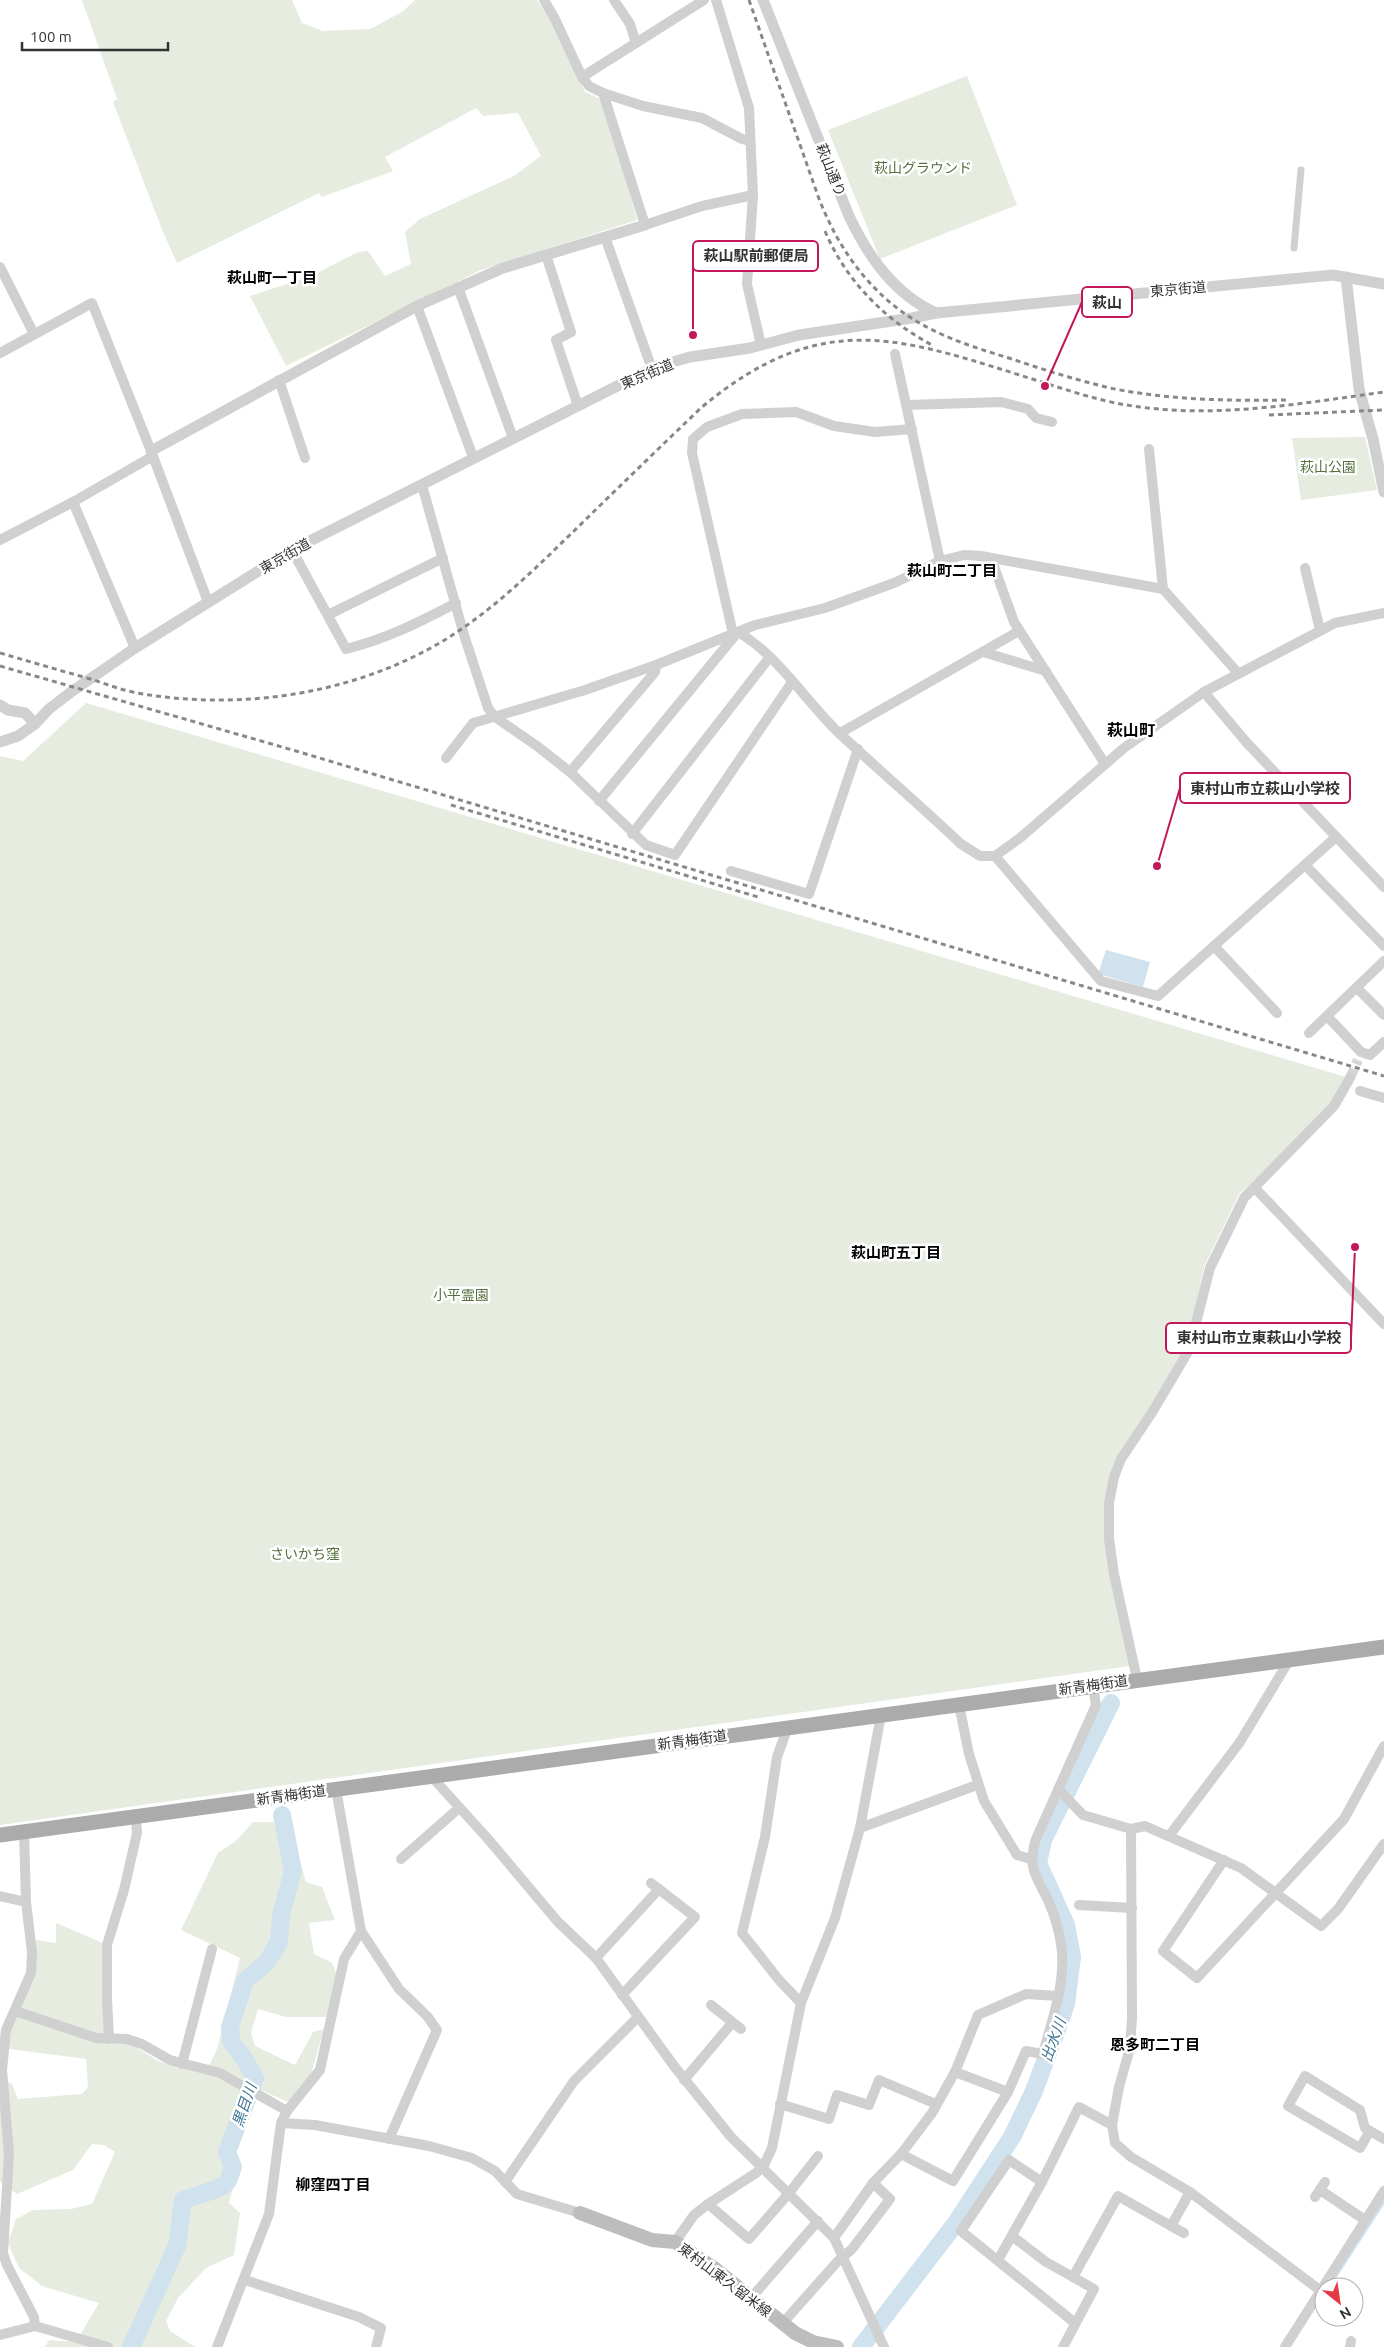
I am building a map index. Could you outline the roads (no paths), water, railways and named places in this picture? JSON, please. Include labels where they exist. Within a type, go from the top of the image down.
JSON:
[{"type":"main road","name":"新青梅街道","points":[[0,1835],[959,1705],[1137,1679],[1384,1647]]},
{"type":"main road","name":"東村山東久留米線","points":[[580,2213],[652,2240],[675,2242],[714,2268],[782,2324],[813,2342],[838,2347]]},
{"type":"street","points":[[544,0],[582,77],[589,86],[603,93],[643,106],[702,118],[742,139],[750,141]]},
{"type":"street","points":[[614,0],[630,24],[636,43]]},
{"type":"street","points":[[716,0],[748,108],[753,195],[747,284],[761,345]]},
{"type":"street","name":"萩山通り","points":[[763,0],[849,216],[866,249],[877,267],[892,281],[919,303],[936,313]]},
{"type":"street","points":[[582,77],[698,2]]},
{"type":"street","points":[[603,93],[644,225]]},
{"type":"street","points":[[1294,248],[1301,170]]},
{"type":"street","points":[[0,540],[73,502],[152,453],[279,380],[417,306],[458,287],[502,268],[702,206],[753,195]]},
{"type":"street","points":[[605,237],[652,369]]},
{"type":"street","points":[[546,255],[571,332],[556,340],[578,406]]},
{"type":"street","points":[[0,267],[34,334]]},
{"type":"street","name":"東京街道","points":[[1,741],[18,736],[35,724],[49,709],[71,692],[135,648],[292,550],[652,369],[690,357],[761,345],[799,335],[936,313],[1333,275],[1384,284]]},
{"type":"street","points":[[1346,277],[1359,389],[1373,439],[1384,492]]},
{"type":"street","points":[[458,287],[513,438]]},
{"type":"street","points":[[0,353],[92,303],[152,453],[208,602]]},
{"type":"street","points":[[417,306],[472,458]]},
{"type":"street","points":[[896,354],[940,561]]},
{"type":"street","points":[[279,380],[306,458]]},
{"type":"street","points":[[907,405],[1001,402],[1028,409],[1036,418],[1052,422]]},
{"type":"street","points":[[912,430],[875,432],[834,426],[796,412],[742,414],[707,427],[693,439],[692,453],[736,633],[754,643],[840,734],[858,748],[961,844],[980,856],[995,856],[1020,838],[1105,764],[1158,723],[1204,692],[1320,630],[1349,618],[1384,613]]},
{"type":"street","points":[[1149,449],[1163,589],[1238,673]]},
{"type":"street","points":[[422,485],[479,684],[488,708],[495,717],[570,772],[646,846],[675,855],[792,682]]},
{"type":"street","points":[[73,502],[135,648]]},
{"type":"street","points":[[292,550],[346,649],[376,641],[408,629],[456,603]]},
{"type":"street","points":[[446,758],[473,723],[585,690],[656,665],[755,625],[825,608],[894,582],[940,561],[964,556],[991,558],[1163,589]]},
{"type":"street","points":[[328,615],[443,558]]},
{"type":"street","points":[[991,558],[1020,631],[1105,764]]},
{"type":"street","points":[[1306,568],[1320,630]]},
{"type":"street","points":[[840,734],[1020,631]]},
{"type":"street","points":[[599,801],[736,633]]},
{"type":"street","points":[[983,652],[1046,671]]},
{"type":"street","points":[[632,834],[769,658]]},
{"type":"street","points":[[570,772],[655,672],[656,665]]},
{"type":"street","points":[[1204,692],[1247,744],[1384,887]]},
{"type":"street","points":[[0,705],[8,710],[25,713],[35,724]]},
{"type":"street","points":[[732,871],[809,894],[858,748]]},
{"type":"street","points":[[995,856],[1101,980],[1158,996],[1336,837]]},
{"type":"street","points":[[1305,865],[1384,945]]},
{"type":"street","points":[[1214,946],[1277,1013]]},
{"type":"street","points":[[1309,1033],[1384,961]]},
{"type":"street","points":[[1357,988],[1384,1015]]},
{"type":"street","points":[[1327,1016],[1360,1056],[1370,1055],[1384,1042]]},
{"type":"street","points":[[1137,1679],[1114,1574],[1109,1539],[1109,1503],[1114,1477],[1121,1459],[1154,1411],[1186,1356],[1210,1268],[1244,1198],[1334,1106],[1350,1078]]},
{"type":"street","points":[[1360,1091],[1384,1098]]},
{"type":"street","points":[[1255,1188],[1384,1324]]},
{"type":"street","points":[[1169,1836],[1240,1742],[1290,1659]]},
{"type":"street","points":[[901,2154],[954,2181],[1008,2092],[1026,2051],[1043,2054],[1058,1996],[1063,1961],[1056,1923],[1048,1900],[1037,1880],[1031,1858],[1036,1839],[1096,1705],[1093,1686]]},
{"type":"street","points":[[959,1705],[978,1785],[984,1801],[1017,1855],[1031,1858]]},
{"type":"street","points":[[675,2242],[694,2215],[763,2167],[772,2148],[800,2002],[835,1918],[860,1828],[881,1715]]},
{"type":"street","points":[[788,1727],[777,1757],[765,1837],[742,1933],[779,1980],[800,2002]]},
{"type":"street","points":[[1224,1860],[1163,1952],[1197,1978],[1273,1893],[1344,1819],[1384,1746]]},
{"type":"street","points":[[431,1776],[488,1839],[558,1922],[596,1958],[637,2018],[684,2080],[732,2136],[834,2238],[844,2257],[874,2330],[884,2347]]},
{"type":"street","points":[[860,1828],[978,1785]]},
{"type":"street","points":[[336,1789],[361,1931],[399,1989],[427,2016],[437,2030],[389,2139]]},
{"type":"street","points":[[1059,1790],[1083,1815],[1131,1829],[1145,1826],[1241,1868],[1321,1926],[1338,1909],[1384,1844]]},
{"type":"street","points":[[401,1859],[459,1808]]},
{"type":"street","points":[[109,2039],[106,1999],[107,1945],[124,1890],[137,1833],[136,1817]]},
{"type":"street","points":[[1131,1829],[1133,1982],[1130,2048],[1119,2087],[1112,2125],[1115,2143],[1131,2157],[1190,2192],[1314,2286]]},
{"type":"street","points":[[24,1832],[26,1902],[32,1952],[31,1973],[4,2041],[2,2070],[9,2154],[3,2191],[3,2253],[7,2265],[34,2317],[35,2326]]},
{"type":"street","points":[[596,1958],[655,1886],[696,1916],[622,1995]]},
{"type":"street","points":[[0,1896],[26,1902]]},
{"type":"street","points":[[1079,1905],[1132,1908]]},
{"type":"street","points":[[217,2347],[245,2280],[269,2214],[281,2123],[287,2111],[320,2070],[344,1959],[361,1931]]},
{"type":"street","points":[[182,2064],[212,1949]]},
{"type":"street","points":[[834,2238],[873,2183],[901,2154],[936,2104],[955,2072],[978,2015],[1026,1994],[1058,1996]]},
{"type":"street","points":[[711,2005],[741,2029]]},
{"type":"street","points":[[15,2011],[83,2034],[109,2039],[128,2039],[142,2044],[170,2060],[220,2073],[287,2111]]},
{"type":"street","points":[[505,2182],[574,2081],[637,2018]]},
{"type":"street","points":[[684,2080],[712,2056],[732,2023]]},
{"type":"street","points":[[955,2072],[1008,2092]]},
{"type":"street","points":[[1370,2131],[1360,2148],[1288,2106],[1306,2076],[1360,2110],[1365,2128],[1384,2139]]},
{"type":"street","points":[[780,2104],[829,2120],[838,2095],[869,2105],[879,2080],[936,2104]]},
{"type":"street","points":[[998,2260],[1042,2182],[1079,2107],[1112,2125]]},
{"type":"street","points":[[281,2123],[315,2125],[429,2146],[472,2158],[495,2171],[517,2194],[580,2213]]},
{"type":"street","points":[[708,2204],[749,2239],[790,2193],[818,2156]]},
{"type":"street","points":[[1042,2182],[1009,2160],[961,2231],[1075,2323]]},
{"type":"street","points":[[782,2324],[837,2262],[844,2257],[890,2198],[873,2183]]},
{"type":"street","points":[[1320,2190],[1365,2220]]},
{"type":"street","points":[[1330,2277],[1384,2191]]},
{"type":"street","points":[[1171,2226],[1190,2192]]},
{"type":"street","points":[[1074,2277],[1118,2196],[1184,2233]]},
{"type":"street","points":[[751,2298],[818,2221]]},
{"type":"street","points":[[1012,2236],[1046,2262],[1094,2289],[1063,2347]]},
{"type":"street","points":[[245,2280],[359,2317],[381,2328],[376,2347]]},
{"type":"street","points":[[1285,2347],[1314,2302]]},
{"type":"street","points":[[0,2335],[35,2326],[108,2347]]},
{"type":"water","points":[[1106,950],[1150,962],[1143,987],[1098,974]]},
{"type":"waterway","name":"出水川","points":[[861,2347],[956,2223],[1012,2137],[1034,2091],[1066,2004],[1072,1957],[1066,1925],[1038,1863],[1043,1840],[1111,1703]]},
{"type":"waterway","name":"黒目川","points":[[131,2347],[177,2246],[183,2200],[224,2185],[233,2167],[227,2152],[255,2078],[231,2041],[230,2027],[245,1981],[267,1962],[279,1942],[281,1915],[293,1871],[282,1815]]},
{"type":"waterway","points":[[1335,2277],[1384,2202]]},
{"type":"tunnel","points":[[1350,1078],[1358,1060]]},
{"type":"railway","points":[[749,0],[818,196],[831,227],[848,255],[868,281],[879,293],[905,314],[934,331],[964,344],[1048,371],[1110,388],[1154,395],[1199,399],[1288,400]]},
{"type":"railway","points":[[825,231],[844,266],[869,297],[898,324],[932,345]]},
{"type":"railway","points":[[0,653],[137,693],[176,698],[215,700],[255,699],[333,686],[371,674],[408,659],[443,641],[480,616],[547,557],[702,407],[747,375],[788,354],[828,343],[868,340],[908,345],[950,354],[1104,400],[1140,407],[1171,410],[1201,411],[1262,408],[1384,392]]},
{"type":"railway","points":[[1269,415],[1384,410]]},
{"type":"railway","points":[[0,666],[296,751],[1384,1076]]},
{"type":"railway","points":[[451,805],[758,897]]},
{"type":"place","name":"萩山駅前郵便局","points":[[693,335]]},
{"type":"place","name":"萩山","points":[[1045,386]]},
{"type":"place","name":"東村山市立萩山小学校","points":[[1157,866]]},
{"type":"place","name":"東村山市立東萩山小学校","points":[[1355,1247]]},
{"type":"district","name":"萩山町一丁目","points":[[272,277]]},
{"type":"district","name":"萩山町二丁目","points":[[952,570]]},
{"type":"district","name":"萩山町","points":[[1131,730]]},
{"type":"district","name":"萩山町五丁目","points":[[896,1252]]},
{"type":"district","name":"恩多町二丁目","points":[[1155,2044]]},
{"type":"district","name":"柳窪四丁目","points":[[333,2184]]},
{"type":"park label","name":"萩山グラウンド","points":[[923,168]]},
{"type":"park label","name":"萩山公園","points":[[1328,467]]},
{"type":"park label","name":"小平霊園","points":[[461,1295]]},
{"type":"park label","name":"さいかち窪","points":[[305,1554]]}]
